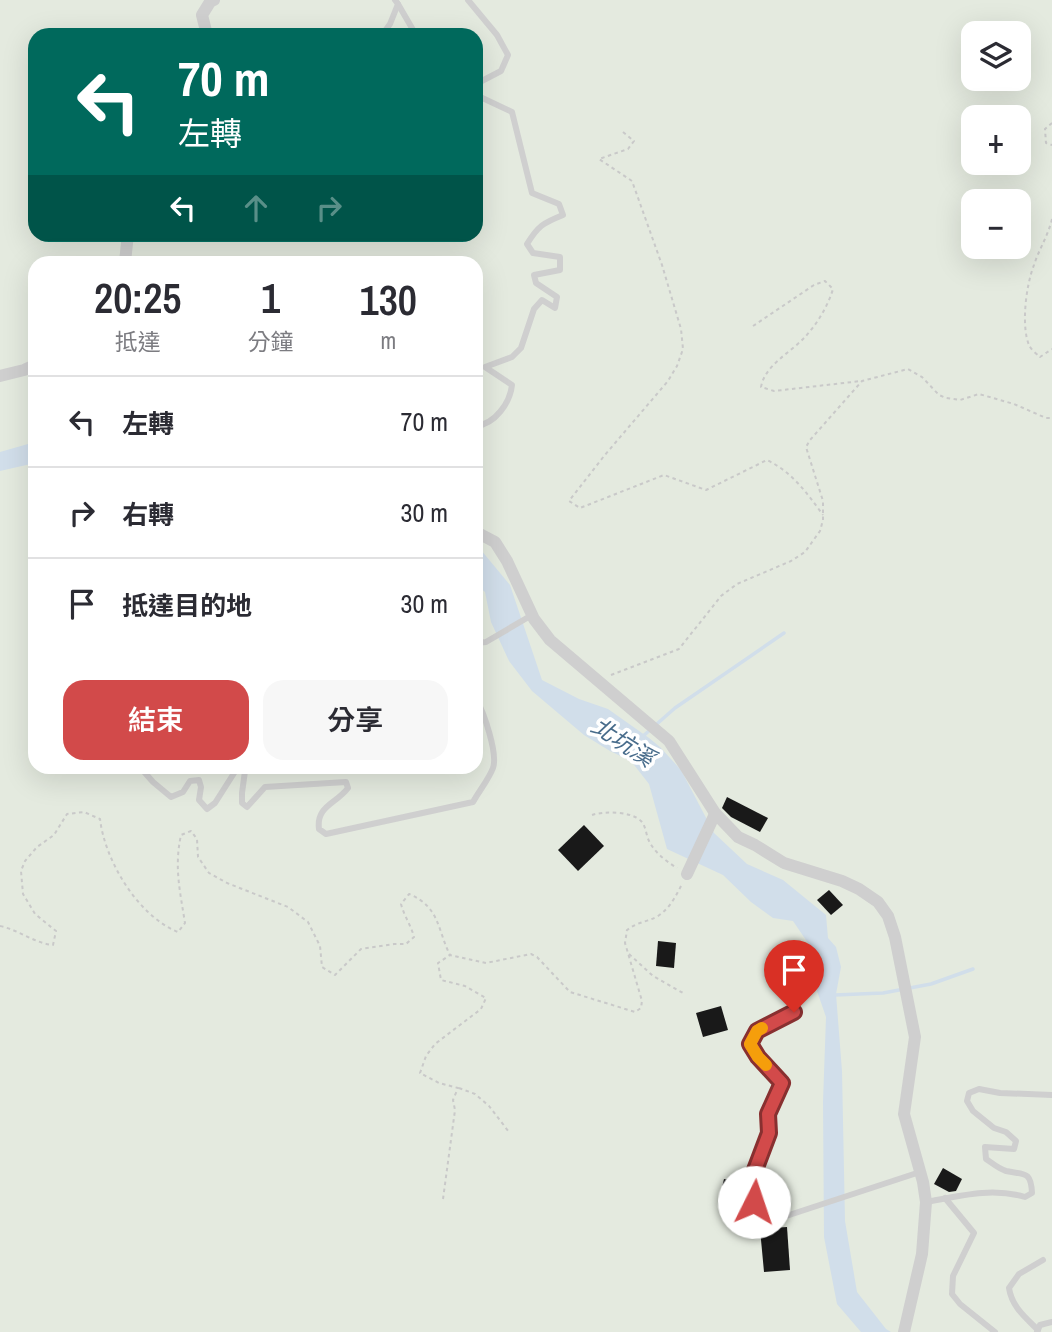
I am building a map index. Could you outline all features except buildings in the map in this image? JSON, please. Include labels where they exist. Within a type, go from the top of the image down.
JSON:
[{"type":"street","points":[[205,28],[202,15],[214,0]]},
{"type":"street","points":[[0,376],[28,368]]},
{"type":"street","points":[[483,535],[495,542],[507,561],[532,615],[550,640],[669,741],[715,813],[738,837],[784,863],[859,889],[878,902],[888,916],[895,937],[915,1037],[904,1114],[926,1202],[922,1254],[904,1332]]},
{"type":"street","points":[[687,874],[715,814]]},
{"type":"lane","points":[[468,0],[497,35],[508,55],[501,71],[483,80]]},
{"type":"lane","points":[[387,28],[397,2]]},
{"type":"lane","points":[[397,2],[412,28]]},
{"type":"lane","points":[[483,98],[512,112],[532,193],[559,204],[562,215],[536,229],[527,244],[533,253],[560,257],[560,270],[534,275],[536,283],[557,298],[555,308],[541,300],[534,309],[521,348],[512,357],[485,367],[512,385],[511,394],[496,415],[483,425]]},
{"type":"lane","points":[[483,642],[532,615]]},
{"type":"lane","points":[[245,774],[242,803],[247,807],[265,788],[346,782],[348,788],[342,797],[322,810],[318,819],[319,829],[326,834],[473,802],[494,766],[483,712]]},
{"type":"lane","points":[[147,774],[171,797],[183,792],[190,781],[199,780],[199,800],[207,809],[215,803],[233,774]]},
{"type":"lane","points":[[794,1012],[757,1031],[750,1044],[782,1083],[768,1114],[769,1133],[755,1170],[754,1202],[758,1221],[774,1220],[920,1172]]},
{"type":"lane","points":[[926,1202],[971,1194],[1000,1192],[1025,1197],[1032,1193],[1027,1175],[1003,1171],[985,1159],[985,1147],[1014,1149],[1016,1141],[973,1111],[967,1101],[969,1093],[979,1089],[1000,1093],[1052,1095]]},
{"type":"lane","points":[[945,1198],[974,1233],[953,1276],[952,1294],[960,1304],[995,1332]]},
{"type":"lane","points":[[1043,1260],[1019,1274],[1009,1288],[1011,1299],[1038,1331],[1040,1325],[1052,1322]]},
{"type":"path","points":[[1052,123],[1045,129],[1046,143],[1052,145]]},
{"type":"path","points":[[623,132],[634,141],[628,149],[599,159],[632,181],[662,265],[681,329],[683,349],[668,381],[569,501],[580,509],[664,475],[706,490],[767,460],[781,467],[799,484],[823,515]]},
{"type":"path","points":[[1052,219],[1034,264],[1024,312],[1029,347],[1040,357],[1052,349]]},
{"type":"path","points":[[753,326],[814,285],[825,281],[833,289],[829,303],[807,335],[763,377],[761,387],[774,391],[862,381],[908,369],[922,377],[939,395],[946,398],[960,400],[979,394],[1052,418]]},
{"type":"path","points":[[597,681],[679,649],[721,596],[737,584],[791,561],[804,552],[820,531],[823,515],[823,501],[806,447],[862,381]]},
{"type":"path","points":[[0,926],[43,944],[53,945],[56,931],[35,914],[23,894],[21,871],[25,861],[37,847],[54,835],[67,814],[84,812],[100,819],[102,838],[127,887],[140,905],[167,928],[178,932],[185,923],[177,859],[181,835],[191,831],[197,839],[198,857],[209,873],[227,883],[288,906],[308,922],[320,946],[322,967],[335,975],[361,949],[406,944],[414,937],[401,904],[409,894],[421,899],[433,912],[450,955]]},
{"type":"path","points":[[509,1132],[489,1106],[475,1094],[439,1083],[420,1073],[426,1056],[435,1044],[481,1009],[486,998],[465,986],[441,981],[438,963],[450,955],[486,963],[530,954],[537,957],[570,992],[635,1012],[641,1008],[642,1001],[625,943],[627,930],[657,916],[675,900],[687,874],[663,860],[650,845],[644,824],[639,819],[622,813],[600,812],[592,815]]},
{"type":"path","points":[[628,953],[653,976],[683,993]]},
{"type":"path","points":[[443,1199],[455,1110],[453,1100],[458,1088]]},
{"type":"shaded area","points":[[0,0],[1052,0],[1052,1332],[0,1332]]},
{"type":"water","points":[[28,444],[28,465],[0,471],[0,452]]},
{"type":"water","name":"北坑溪","points":[[483,552],[510,585],[542,680],[579,699],[608,709],[660,747],[681,770],[714,833],[747,864],[783,880],[826,915],[828,938],[836,947],[841,967],[836,994],[842,1071],[845,1221],[857,1292],[891,1332],[861,1332],[837,1304],[824,1237],[823,1102],[826,1017],[817,991],[812,949],[793,921],[773,918],[751,902],[723,875],[667,849],[649,784],[631,761],[584,735],[532,691],[509,661],[491,622],[485,592]]},
{"type":"waterway","points":[[642,737],[675,708],[784,633]]},
{"type":"waterway","points":[[835,995],[883,993],[931,984],[973,969]]},
{"type":"slow traffic","points":[[762,1028],[757,1031],[750,1044],[766,1065]]},
{"type":"route","points":[[754,1202],[755,1170],[769,1133],[768,1114],[782,1083],[750,1044],[757,1031],[794,1012]]}]
